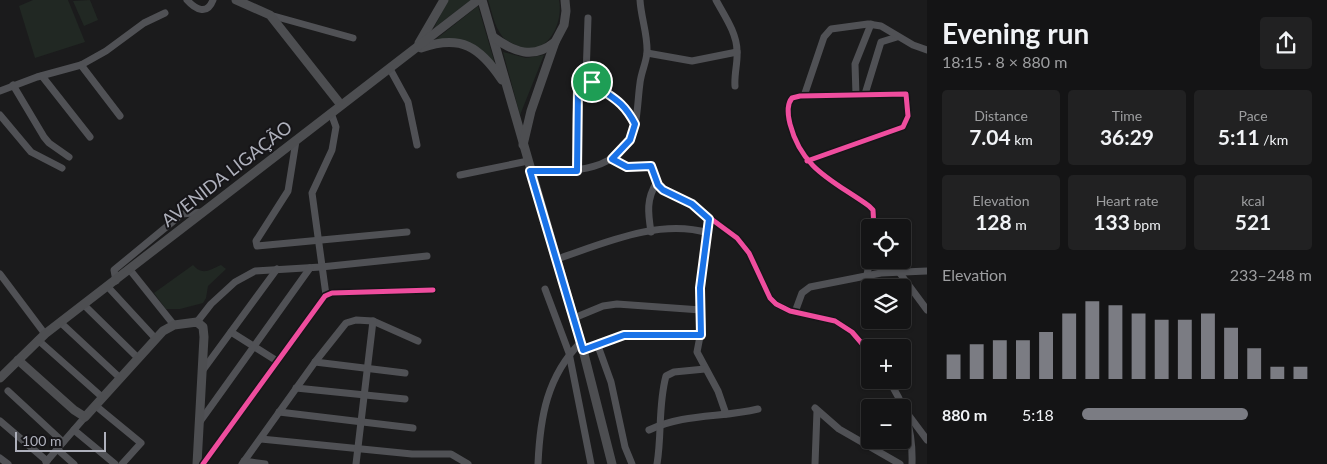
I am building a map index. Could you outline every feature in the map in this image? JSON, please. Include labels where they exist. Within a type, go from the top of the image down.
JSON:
[{"type":"main road","points":[[236,0],[270,15],[342,105]]},
{"type":"main road","points":[[413,51],[444,0]]},
{"type":"main road","name":"AVENIDA LIGAÇÃO","points":[[0,378],[60,322],[116,281],[478,0]]},
{"type":"main road","points":[[482,0],[582,346],[607,445],[614,464]]},
{"type":"main road","points":[[523,145],[531,111],[566,18],[565,0]]},
{"type":"main road","points":[[493,37],[515,51],[524,53],[542,51],[556,42]]},
{"type":"main road","points":[[413,51],[439,44],[469,47],[486,56],[508,91]]},
{"type":"main road","points":[[18,360],[85,417],[155,338],[174,325],[197,322],[204,331],[197,464]]},
{"type":"main road","points":[[607,445],[608,464]]},
{"type":"street","points":[[187,0],[195,8],[204,10],[208,8],[213,0]]},
{"type":"street","points":[[530,171],[577,171],[612,159],[630,140],[635,124],[640,81],[647,53],[640,0]]},
{"type":"street","points":[[716,0],[732,30],[737,52],[735,86]]},
{"type":"street","points":[[0,91],[14,84],[81,65],[106,51],[144,23],[164,13]]},
{"type":"street","points":[[270,15],[352,38]]},
{"type":"street","points":[[577,171],[578,88],[586,77],[588,18]]},
{"type":"street","points":[[856,95],[855,64],[871,24]]},
{"type":"street","points":[[804,96],[828,31],[835,27],[871,24],[881,26],[897,37],[927,50]]},
{"type":"street","points":[[865,94],[882,42],[897,37]]},
{"type":"street","points":[[647,53],[692,61],[737,52]]},
{"type":"street","points":[[81,65],[120,116]]},
{"type":"street","points":[[390,69],[408,102],[417,145]]},
{"type":"street","points":[[42,76],[90,137]]},
{"type":"street","points":[[586,77],[596,86],[617,98],[635,124]]},
{"type":"street","points":[[14,84],[49,143],[69,157]]},
{"type":"street","points":[[808,161],[894,132],[906,124],[908,116],[906,94],[804,96],[790,100],[788,112],[794,137],[808,161],[820,174],[869,206],[873,210],[874,219]]},
{"type":"street","points":[[326,295],[312,193],[332,150],[336,127],[331,113]]},
{"type":"street","points":[[0,115],[31,152],[62,168]]},
{"type":"street","points":[[296,141],[288,191],[256,241],[256,245],[407,232]]},
{"type":"street","points":[[612,159],[627,167],[648,165],[653,168],[657,182],[663,190],[692,204],[709,219],[727,230],[743,245],[755,264],[770,298],[776,304],[795,312],[835,321],[852,332],[861,342]]},
{"type":"street","points":[[460,176],[528,161]]},
{"type":"street","points":[[651,232],[648,205],[650,195],[657,182]]},
{"type":"street","points":[[116,281],[114,270],[182,214],[204,212]]},
{"type":"street","points":[[709,219],[700,288],[701,335],[697,352],[718,391],[726,414]]},
{"type":"street","points":[[556,259],[651,232],[675,229],[708,233]]},
{"type":"street","points":[[197,322],[222,293],[240,278],[260,270],[310,268],[427,256]]},
{"type":"street","points":[[199,423],[310,268]]},
{"type":"street","points":[[203,370],[277,269]]},
{"type":"street","points":[[867,275],[868,269]]},
{"type":"street","points":[[130,270],[174,325]]},
{"type":"street","points":[[795,312],[802,294],[807,289],[867,275],[927,271]]},
{"type":"street","points":[[899,272],[927,310]]},
{"type":"street","points":[[0,274],[42,337],[102,397]]},
{"type":"street","points":[[108,287],[155,338]]},
{"type":"street","points":[[545,289],[569,353],[592,464]]},
{"type":"street","points":[[203,464],[326,295],[332,293],[433,290]]},
{"type":"street","points":[[574,318],[604,306],[617,304],[701,310]]},
{"type":"street","points":[[84,305],[137,358]]},
{"type":"street","points":[[243,463],[315,362],[346,323],[356,320],[373,321],[418,341]]},
{"type":"street","points":[[356,464],[373,321]]},
{"type":"street","points":[[60,322],[119,377]]},
{"type":"street","points":[[231,332],[277,361]]},
{"type":"street","points":[[538,464],[545,402],[554,378],[569,353],[582,346],[598,346],[624,335],[701,335]]},
{"type":"street","points":[[598,346],[611,382],[625,447],[632,464]]},
{"type":"street","points":[[315,362],[369,367],[405,373]]},
{"type":"street","points":[[657,464],[661,424],[660,407],[668,374],[706,369]]},
{"type":"street","points":[[296,388],[405,399]]},
{"type":"street","points":[[8,391],[63,442]]},
{"type":"street","points":[[96,406],[141,443],[122,464]]},
{"type":"street","points":[[649,430],[661,424],[705,415],[758,409]]},
{"type":"street","points":[[815,464],[816,410],[838,429],[900,464]]},
{"type":"street","points":[[279,412],[413,428]]},
{"type":"street","points":[[0,421],[46,462],[85,417]]},
{"type":"street","points":[[911,418],[927,440]]},
{"type":"street","points":[[74,430],[115,464]]},
{"type":"street","points":[[911,437],[912,464]]},
{"type":"street","points":[[261,439],[412,454],[451,454],[468,464]]},
{"type":"street","points":[[57,449],[74,464]]},
{"type":"street","points":[[0,458],[8,464]]},
{"type":"street","points":[[243,463],[265,464]]},
{"type":"shaded area","points":[[33,0],[68,0],[85,42],[35,58],[19,6]]},
{"type":"shaded area","points":[[90,0],[98,20],[84,26],[73,1]]},
{"type":"shaded area","points":[[448,0],[471,0],[434,28]]},
{"type":"shaded area","points":[[488,0],[559,0],[559,19],[556,29],[545,43],[537,48],[528,49],[518,46],[505,39],[499,32]]},
{"type":"shaded area","points":[[478,6],[495,64],[486,54],[435,40]]},
{"type":"shaded area","points":[[503,52],[526,58],[544,55],[520,115]]},
{"type":"shaded area","points":[[193,265],[203,271],[221,265],[226,269],[208,286],[203,303],[180,309],[166,309],[154,293]]},
{"type":"cycle path","points":[[906,94],[908,116],[903,127],[808,161],[795,140],[790,124],[788,107],[792,98],[800,96],[906,94]]},
{"type":"cycle path","points":[[612,159],[627,167],[651,166],[658,185],[663,190],[691,204],[737,238],[749,253],[770,298],[776,304],[790,311],[835,321],[852,332],[861,342]]},
{"type":"cycle path","points":[[808,161],[821,173],[869,206],[873,210],[874,219]]},
{"type":"cycle path","points":[[203,464],[325,296],[332,293],[433,290]]},
{"type":"route","points":[[586,77],[592,82],[617,98],[630,114],[635,124],[630,140],[617,156],[612,159],[618,164],[627,167],[651,166],[658,185],[663,190],[692,204],[709,219],[700,288],[701,335],[624,335],[583,350],[530,171],[577,171],[576,126],[578,88],[586,77]]}]
